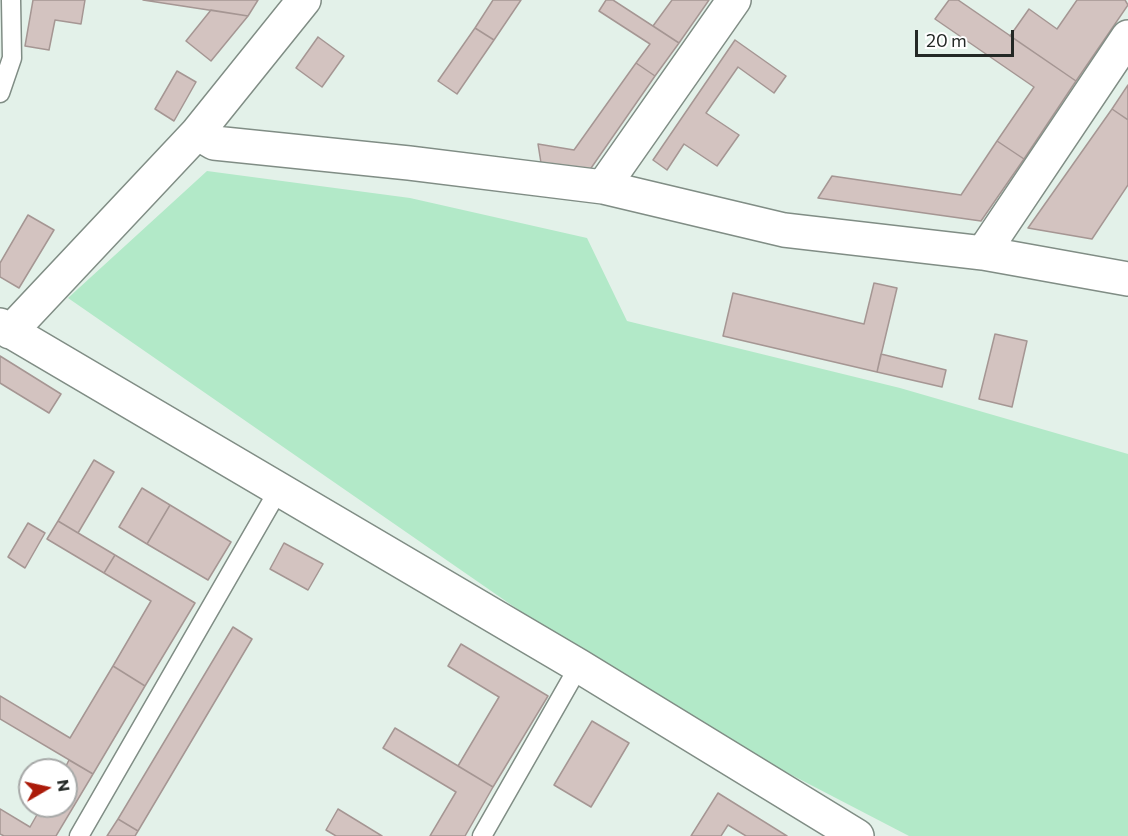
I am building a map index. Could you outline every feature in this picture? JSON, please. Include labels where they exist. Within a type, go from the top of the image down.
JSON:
[{"type":"street","points":[[304,0],[197,133],[5,328],[579,666],[856,836]]},
{"type":"street","points":[[603,187],[734,0]]},
{"type":"street","points":[[982,253],[1128,37]]},
{"type":"street","points":[[197,133],[214,143],[409,163],[603,187],[784,230],[982,253],[1128,279]]},
{"type":"lane","points":[[0,93],[12,58],[11,0]]},
{"type":"lane","points":[[78,836],[279,489]]},
{"type":"lane","points":[[482,836],[579,666]]},
{"type":"green space","points":[[207,171],[410,198],[587,238],[627,321],[900,388],[1128,454],[1128,836],[909,836],[653,703],[68,298]]},
{"type":"building","points":[[33,0],[85,0],[81,24],[55,20],[49,50],[25,46]]},
{"type":"building","points":[[143,0],[258,0],[248,16]]},
{"type":"building","points":[[493,0],[521,0],[494,40],[475,28]]},
{"type":"building","points":[[606,0],[613,0],[679,43],[655,76],[636,63],[650,44],[599,11]]},
{"type":"building","points":[[672,0],[709,0],[679,43],[653,26]]},
{"type":"building","points":[[949,0],[958,0],[1076,81],[1024,159],[997,141],[1034,87],[935,19]]},
{"type":"building","points":[[1077,0],[1125,0],[1128,5],[1076,81],[1010,36],[1029,9],[1057,29]]},
{"type":"building","points":[[211,10],[248,16],[211,61],[186,41]]},
{"type":"building","points":[[475,28],[494,40],[457,94],[438,81]]},
{"type":"building","points":[[318,37],[344,56],[322,87],[296,68]]},
{"type":"building","points":[[735,40],[786,76],[774,93],[738,67],[706,113],[739,135],[717,166],[684,144],[667,170],[653,160]]},
{"type":"building","points":[[636,63],[655,76],[589,171],[541,163],[538,144],[574,150]]},
{"type":"building","points":[[177,71],[196,82],[174,121],[155,109]]},
{"type":"building","points":[[1128,85],[1128,120],[1112,109]]},
{"type":"building","points":[[1112,109],[1128,120],[1128,185],[1092,239],[1028,228]]},
{"type":"building","points":[[997,141],[1024,159],[981,221],[818,198],[832,176],[961,195]]},
{"type":"building","points":[[28,215],[54,230],[19,288],[0,277],[0,263]]},
{"type":"building","points":[[874,283],[897,288],[877,372],[723,336],[733,293],[864,324]]},
{"type":"building","points":[[995,334],[1027,341],[1012,407],[979,399]]},
{"type":"building","points":[[881,354],[946,370],[942,387],[877,372]]},
{"type":"building","points":[[0,356],[61,394],[49,413],[0,383]]},
{"type":"building","points":[[94,460],[114,472],[78,533],[58,521]]},
{"type":"building","points":[[142,488],[170,505],[147,544],[119,527]]},
{"type":"building","points":[[170,505],[231,542],[208,580],[147,544]]},
{"type":"building","points":[[58,521],[115,555],[104,573],[47,539]]},
{"type":"building","points":[[28,523],[45,533],[25,568],[8,557]]},
{"type":"building","points":[[284,543],[323,564],[308,590],[270,569]]},
{"type":"building","points":[[115,555],[195,603],[145,686],[113,666],[151,601],[104,573]]},
{"type":"building","points":[[233,627],[252,639],[138,831],[118,819]]},
{"type":"building","points":[[461,644],[548,696],[493,787],[458,766],[499,697],[448,666]]},
{"type":"building","points":[[113,666],[145,686],[93,774],[78,765],[78,758],[66,758],[0,719],[0,696],[70,738]]},
{"type":"building","points":[[592,721],[629,743],[591,807],[554,785]]},
{"type":"building","points":[[395,728],[493,787],[465,836],[430,836],[456,792],[383,748]]},
{"type":"building","points":[[78,765],[93,774],[78,799]]},
{"type":"building","points":[[718,793],[787,836],[746,836],[728,825],[721,836],[691,836]]},
{"type":"building","points":[[0,809],[30,827],[35,818],[67,818],[56,836],[4,836],[0,834]]},
{"type":"building","points":[[338,809],[382,836],[336,836],[326,830]]},
{"type":"building","points":[[118,819],[138,831],[135,836],[107,836]]}]
